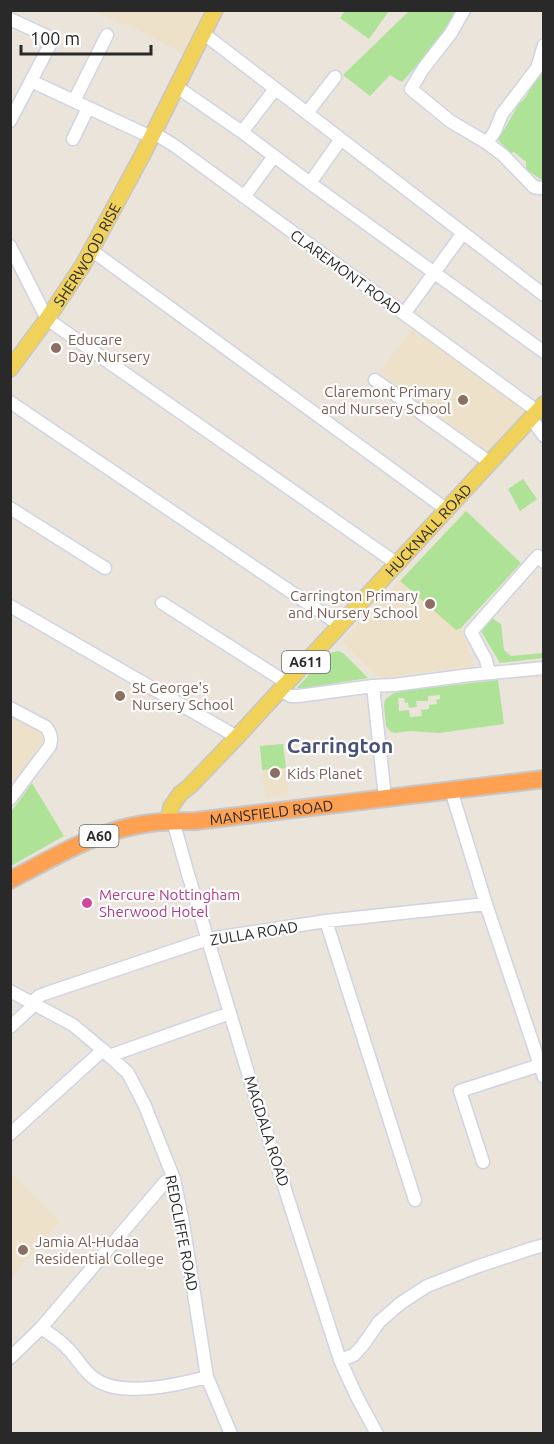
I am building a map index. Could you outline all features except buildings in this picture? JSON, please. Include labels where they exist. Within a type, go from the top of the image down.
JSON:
[{"type":"highway","name":"MANSFIELD ROAD","points":[[10,880],[75,846],[172,814],[203,820],[543,779]]},
{"type":"main road","name":"SHERWOOD RISE","points":[[10,369],[71,284],[91,250],[153,135],[215,10]]},
{"type":"main road","name":"HUCKNALL ROAD","points":[[172,814],[184,806],[190,786],[537,411]]},
{"type":"street","points":[[464,10],[451,33],[411,88],[450,121],[503,155],[534,187],[543,187]]},
{"type":"street","points":[[10,20],[53,39],[10,121]]},
{"type":"street","points":[[204,34],[543,295]]},
{"type":"street","points":[[74,102],[107,35]]},
{"type":"street","points":[[487,143],[502,114],[537,68],[543,45]]},
{"type":"street","points":[[307,113],[335,77]]},
{"type":"street","name":"CLAREMONT ROAD","points":[[31,81],[175,146],[537,411]]},
{"type":"street","points":[[177,87],[543,352]]},
{"type":"street","points":[[242,132],[275,89]]},
{"type":"street","points":[[73,139],[88,108]]},
{"type":"street","points":[[310,183],[341,139]]},
{"type":"street","points":[[244,197],[274,156]]},
{"type":"street","points":[[404,315],[463,233]]},
{"type":"street","points":[[10,246],[47,319],[396,563]]},
{"type":"street","points":[[91,250],[446,509]]},
{"type":"street","points":[[375,380],[489,462]]},
{"type":"street","points":[[10,402],[340,625]]},
{"type":"street","points":[[537,411],[543,436]]},
{"type":"street","points":[[10,508],[105,568]]},
{"type":"street","points":[[489,673],[486,660],[471,632],[541,559]]},
{"type":"street","points":[[162,603],[283,687],[291,696],[543,668]]},
{"type":"street","points":[[10,606],[237,737]]},
{"type":"street","points":[[373,686],[386,798]]},
{"type":"street","points":[[10,708],[46,728],[51,737],[50,746],[10,799]]},
{"type":"street","points":[[451,790],[486,904],[542,1071],[460,1091],[483,1162]]},
{"type":"street","name":"MAGDALA ROAD","points":[[172,814],[186,868],[264,1124],[340,1360],[377,1434]]},
{"type":"street","name":"ZULLA ROAD","points":[[10,1027],[39,996],[208,939],[326,921],[486,904]]},
{"type":"street","points":[[326,921],[415,1200]]},
{"type":"street","name":"REDCLIFFE ROAD","points":[[10,991],[73,1025],[128,1073],[132,1081],[158,1135],[174,1179],[207,1377],[231,1434]]},
{"type":"street","points":[[10,1134],[106,1053],[230,1013]]},
{"type":"street","points":[[10,1358],[41,1328],[165,1182],[174,1179]]},
{"type":"street","points":[[340,1360],[354,1355],[379,1322],[401,1303],[428,1286],[543,1245]]},
{"type":"street","points":[[41,1328],[65,1345],[95,1380],[112,1386],[132,1389],[172,1386],[207,1377]]},
{"type":"shaded area","points":[[93,11],[206,11],[184,54],[138,30]]},
{"type":"shaded area","name":"Claremont Primary and Nursery School","points":[[412,329],[525,411],[488,452],[379,372]]},
{"type":"shaded area","name":"Carrington Primary and Nursery School","points":[[466,511],[521,563],[461,628],[474,666],[379,678],[341,642]]},
{"type":"shaded area","points":[[11,714],[41,731],[43,743],[11,788]]},
{"type":"shaded area","name":"Kids Planet","points":[[283,744],[289,795],[265,798],[260,746]]},
{"type":"shaded area","name":"Jamia Al-Hudaa Residential College","points":[[11,1172],[60,1222],[11,1278]]},
{"type":"green space","points":[[345,11],[389,11],[369,39],[340,18]]},
{"type":"green space","points":[[409,11],[453,11],[455,15],[438,42],[434,43],[429,52],[402,82],[390,75],[370,96],[343,75]]},
{"type":"green space","points":[[543,63],[543,181],[526,169],[526,162],[514,152],[507,154],[508,150],[498,140],[519,104],[526,97]]},
{"type":"green space","points":[[523,479],[537,499],[520,511],[508,489]]},
{"type":"green space","points":[[466,511],[521,563],[461,628],[456,630],[400,581]]},
{"type":"green space","points":[[490,617],[501,624],[504,650],[511,656],[543,653],[543,658],[500,663],[479,628]]},
{"type":"green space","points":[[338,651],[343,653],[368,678],[297,688],[327,654]]},
{"type":"green space","points":[[498,680],[504,724],[439,733],[411,731],[394,733],[386,726],[384,705],[385,700],[392,694]],"holes":[[[440,695],[440,699],[436,700],[437,704],[429,705],[429,709],[421,710],[422,716],[410,717],[409,710],[399,711],[398,698],[404,698],[409,708],[417,707],[416,701],[428,701],[428,696]]]},
{"type":"green space","points":[[283,744],[286,768],[262,770],[260,746]]},
{"type":"green space","points":[[32,783],[64,836],[11,866],[11,812]]},
{"type":"place","name":"Educare Day Nursery","points":[[56,348]]},
{"type":"place","name":"Claremont Primary and Nursery School","points":[[463,400]]},
{"type":"place","name":"Carrington Primary and Nursery School","points":[[430,604]]},
{"type":"place","name":"St George's Nursery School","points":[[120,696]]},
{"type":"place","name":"Kids Planet","points":[[275,773]]},
{"type":"place","name":"Mercure Nottingham Sherwood Hotel","points":[[87,903]]},
{"type":"place","name":"Jamia Al-Hudaa Residential College","points":[[23,1250]]},
{"type":"district","name":"Carrington","points":[[340,745]]}]
